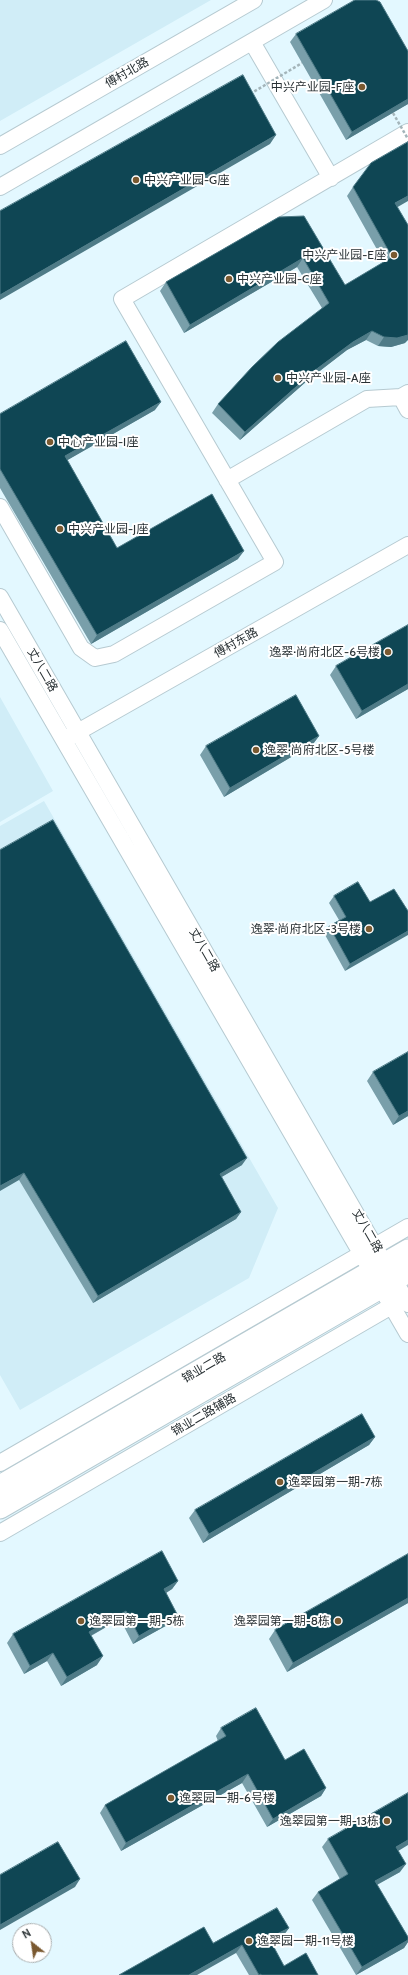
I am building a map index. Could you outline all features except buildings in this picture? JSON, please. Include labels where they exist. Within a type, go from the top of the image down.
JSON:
[{"type":"main road","name":"锦业二路","points":[[0,1508],[408,1250]]},
{"type":"main road","name":"锦业二路","points":[[0,1486],[382,1267]]},
{"type":"street","name":"傅村北路","points":[[0,146],[254,0]]},
{"type":"street","points":[[0,187],[324,0]]},
{"type":"street","points":[[252,42],[330,178]]},
{"type":"street","points":[[0,507],[81,648],[95,658],[114,654],[275,562],[122,300],[408,132]]},
{"type":"street","points":[[227,480],[367,399],[406,400]]},
{"type":"street","name":"傅村东路","points":[[64,740],[408,545]]},
{"type":"street","name":"丈八二路","points":[[0,597],[382,1267]]},
{"type":"street","name":"丈八二路","points":[[0,630],[64,740],[403,1301],[408,1334]]},
{"type":"street","points":[[0,1463],[382,1267],[408,1227]]},
{"type":"street","name":"锦业二路辅路","points":[[0,1533],[403,1301]]},
{"type":"path","points":[[244,97],[302,63]]},
{"type":"path","points":[[393,113],[408,139]]},
{"type":"shaded area","points":[[0,0],[211,0],[0,121]]},
{"type":"shaded area","points":[[0,697],[53,791],[0,822]]},
{"type":"shaded area","points":[[44,801],[278,1208],[249,1278],[20,1410],[0,1375],[0,826]]},
{"type":"place","name":"中兴产业园-F座","points":[[362,87]]},
{"type":"place","name":"中兴产业园-G座","points":[[136,180]]},
{"type":"place","name":"中兴产业园-E座","points":[[394,255]]},
{"type":"place","name":"中兴产业园-C座","points":[[229,279]]},
{"type":"place","name":"中兴产业园-A座","points":[[278,378]]},
{"type":"place","name":"中心产业园-I座","points":[[50,442]]},
{"type":"place","name":"中兴产业园-J座","points":[[60,529]]},
{"type":"place","name":"逸翠·尚府北区-6号楼","points":[[388,652]]},
{"type":"place","name":"逸翠·尚府北区-5号楼","points":[[256,750]]},
{"type":"place","name":"逸翠·尚府北区-3号楼","points":[[369,929]]},
{"type":"place","name":"逸翠园第一期-7栋","points":[[280,1482]]},
{"type":"place","name":"逸翠园第一期-5栋","points":[[81,1621]]},
{"type":"place","name":"逸翠园第一期-8栋","points":[[338,1621]]},
{"type":"place","name":"逸翠园一期-6号楼","points":[[171,1798]]},
{"type":"place","name":"逸翠园第一期-13栋","points":[[387,1821]]},
{"type":"place","name":"逸翠园一期-11号楼","points":[[249,1941]]}]
